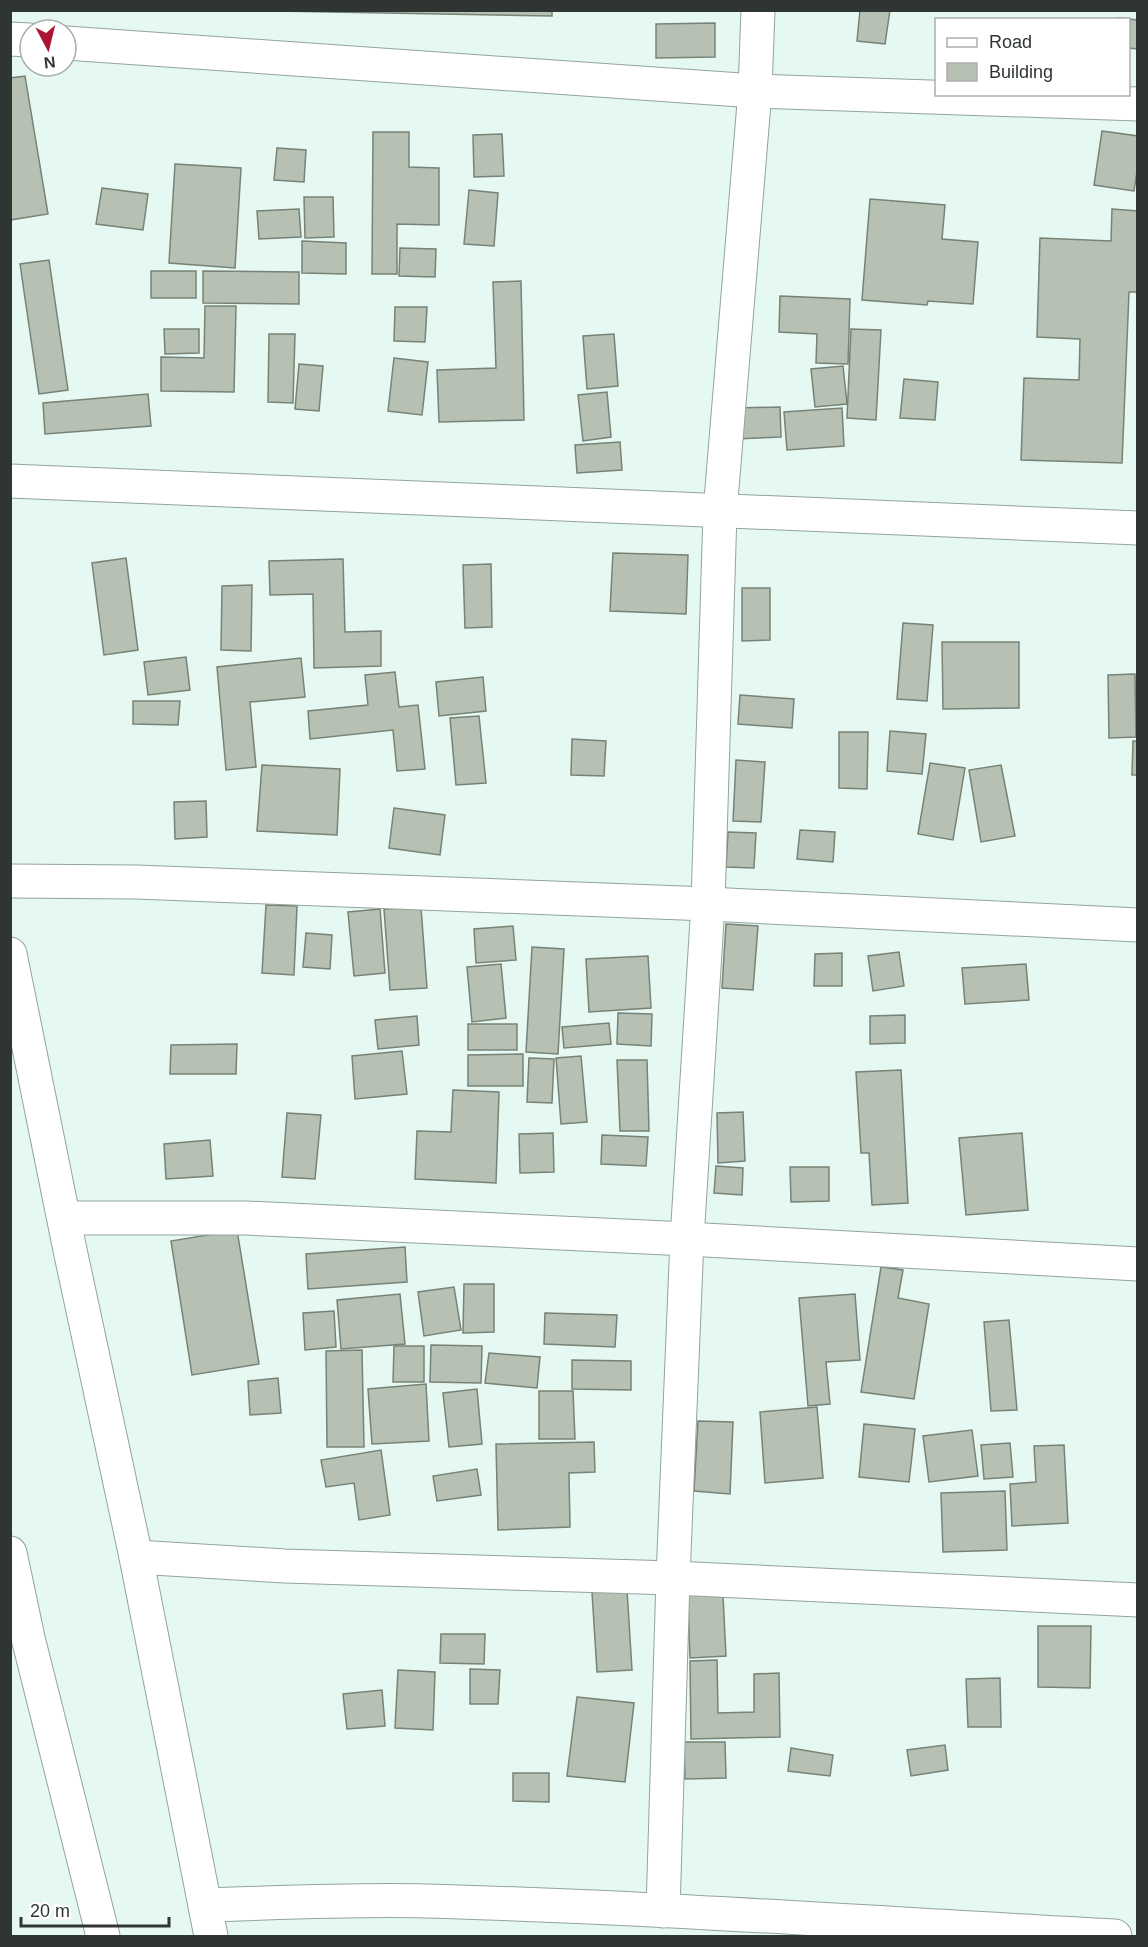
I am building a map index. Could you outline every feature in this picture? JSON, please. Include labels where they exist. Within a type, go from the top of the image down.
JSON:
[{"type":"street","points":[[663,1911],[673,1578],[687,1239],[708,904],[720,512],[755,91],[758,10]]},
{"type":"street","points":[[78,44],[755,91],[1137,104]]},
{"type":"street","points":[[10,481],[1137,528]]},
{"type":"street","points":[[10,881],[136,882],[708,904],[1137,925]]},
{"type":"street","points":[[10,954],[136,1557],[211,1936]]},
{"type":"street","points":[[64,1218],[246,1218],[1137,1264]]},
{"type":"street","points":[[10,1553],[19,1639],[103,1936]]},
{"type":"street","points":[[136,1557],[285,1566],[673,1578],[1137,1600]]},
{"type":"street","points":[[205,1905],[424,1901],[663,1911],[1115,1936]]},
{"type":"building","points":[[552,10],[552,16],[275,11]]},
{"type":"building","points":[[860,10],[890,10],[885,44],[857,41]]},
{"type":"building","points":[[1130,19],[1138,20],[1138,49],[1130,48]]},
{"type":"building","points":[[715,23],[715,57],[656,58],[656,24]]},
{"type":"building","points":[[10,78],[25,78],[48,214],[10,220]]},
{"type":"building","points":[[1102,131],[1138,136],[1138,165],[1134,191],[1094,185]]},
{"type":"building","points":[[373,132],[409,132],[409,167],[439,168],[439,225],[397,224],[397,274],[372,274]]},
{"type":"building","points":[[502,134],[504,176],[474,177],[473,135]]},
{"type":"building","points":[[277,148],[306,150],[304,182],[274,180]]},
{"type":"building","points":[[175,164],[241,168],[235,268],[169,263]]},
{"type":"building","points":[[102,188],[148,194],[143,230],[96,224]]},
{"type":"building","points":[[469,190],[498,193],[494,246],[464,244]]},
{"type":"building","points":[[304,197],[333,197],[334,237],[305,238]]},
{"type":"building","points":[[870,199],[945,205],[942,239],[978,242],[973,304],[928,301],[927,305],[862,300]]},
{"type":"building","points":[[299,209],[301,237],[259,239],[257,211]]},
{"type":"building","points":[[1112,209],[1138,211],[1138,292],[1129,292],[1122,463],[1021,460],[1024,378],[1079,380],[1080,339],[1037,337],[1040,238],[1111,241]]},
{"type":"building","points":[[302,241],[346,243],[346,274],[302,273]]},
{"type":"building","points":[[400,248],[436,249],[435,277],[399,276]]},
{"type":"building","points":[[49,260],[68,390],[39,394],[20,264]]},
{"type":"building","points":[[151,271],[196,271],[196,298],[151,298]]},
{"type":"building","points":[[203,271],[299,272],[299,304],[203,303]]},
{"type":"building","points":[[521,281],[524,420],[439,422],[437,370],[496,368],[493,282]]},
{"type":"building","points":[[780,296],[850,299],[848,364],[816,363],[817,334],[779,332]]},
{"type":"building","points":[[205,306],[236,306],[234,392],[161,391],[161,357],[204,358]]},
{"type":"building","points":[[395,307],[427,307],[425,342],[394,341]]},
{"type":"building","points":[[164,329],[199,329],[199,353],[165,354]]},
{"type":"building","points":[[851,329],[881,330],[876,420],[847,418]]},
{"type":"building","points":[[269,334],[295,334],[293,403],[268,402]]},
{"type":"building","points":[[614,334],[618,386],[587,389],[583,336]]},
{"type":"building","points":[[394,358],[428,362],[422,415],[388,411]]},
{"type":"building","points":[[299,364],[323,366],[319,411],[295,409]]},
{"type":"building","points":[[843,366],[847,404],[815,407],[811,369]]},
{"type":"building","points":[[904,379],[938,382],[935,420],[900,418]]},
{"type":"building","points":[[607,392],[611,437],[583,441],[578,395]]},
{"type":"building","points":[[148,394],[151,426],[45,434],[43,403]]},
{"type":"building","points":[[780,407],[781,437],[735,439],[735,408]]},
{"type":"building","points":[[842,408],[844,446],[787,450],[784,412]]},
{"type":"building","points":[[620,442],[622,470],[577,473],[575,445]]},
{"type":"building","points":[[613,553],[688,555],[686,614],[610,611]]},
{"type":"building","points":[[126,558],[138,650],[104,655],[92,563]]},
{"type":"building","points":[[343,559],[345,632],[381,631],[381,666],[314,668],[313,594],[270,595],[269,561]]},
{"type":"building","points":[[491,564],[492,627],[465,628],[463,565]]},
{"type":"building","points":[[252,585],[251,651],[221,650],[222,586]]},
{"type":"building","points":[[742,588],[770,588],[770,640],[742,641]]},
{"type":"building","points":[[903,623],[933,625],[927,701],[897,699]]},
{"type":"building","points":[[942,642],[1019,642],[1019,708],[943,709]]},
{"type":"building","points":[[186,657],[190,690],[148,695],[144,662]]},
{"type":"building","points":[[301,658],[305,697],[250,702],[256,767],[226,770],[217,667]]},
{"type":"building","points":[[395,672],[399,707],[418,705],[425,769],[397,771],[393,730],[310,739],[308,711],[368,705],[365,675]]},
{"type":"building","points":[[1135,674],[1136,737],[1109,738],[1108,675]]},
{"type":"building","points":[[483,677],[486,711],[439,716],[436,682]]},
{"type":"building","points":[[740,695],[794,699],[792,728],[738,724]]},
{"type":"building","points":[[133,701],[180,701],[178,725],[133,724]]},
{"type":"building","points":[[479,716],[486,783],[456,785],[450,718]]},
{"type":"building","points":[[890,731],[926,734],[922,774],[887,771]]},
{"type":"building","points":[[839,732],[868,732],[867,789],[839,788]]},
{"type":"building","points":[[572,739],[606,741],[604,776],[571,775]]},
{"type":"building","points":[[1133,741],[1138,741],[1138,775],[1132,775]]},
{"type":"building","points":[[736,760],[765,762],[761,822],[733,821]]},
{"type":"building","points":[[930,763],[965,768],[953,840],[918,834]]},
{"type":"building","points":[[262,765],[340,769],[337,835],[257,831]]},
{"type":"building","points":[[1001,765],[1015,836],[981,842],[969,770]]},
{"type":"building","points":[[206,801],[207,837],[175,839],[174,802]]},
{"type":"building","points":[[394,808],[445,815],[440,855],[389,848]]},
{"type":"building","points":[[800,830],[835,832],[833,862],[797,859]]},
{"type":"building","points":[[728,832],[756,833],[754,868],[726,867]]},
{"type":"building","points":[[266,905],[297,906],[294,975],[262,973]]},
{"type":"building","points":[[421,907],[427,988],[390,990],[384,909]]},
{"type":"building","points":[[380,909],[385,973],[354,976],[348,912]]},
{"type":"building","points":[[726,924],[758,926],[753,990],[722,988]]},
{"type":"building","points":[[513,926],[516,960],[476,963],[474,929]]},
{"type":"building","points":[[306,933],[332,935],[330,969],[303,967]]},
{"type":"building","points":[[532,947],[564,949],[558,1054],[526,1052]]},
{"type":"building","points":[[899,952],[904,986],[873,991],[868,956]]},
{"type":"building","points":[[842,953],[842,986],[814,986],[815,954]]},
{"type":"building","points":[[648,956],[651,1008],[589,1012],[586,959]]},
{"type":"building","points":[[501,964],[506,1018],[472,1022],[467,967]]},
{"type":"building","points":[[1026,964],[1029,1000],[965,1004],[962,968]]},
{"type":"building","points":[[618,1013],[652,1014],[651,1046],[617,1044]]},
{"type":"building","points":[[905,1015],[905,1043],[870,1044],[870,1016]]},
{"type":"building","points":[[417,1016],[419,1045],[378,1049],[375,1020]]},
{"type":"building","points":[[609,1023],[611,1044],[564,1048],[562,1027]]},
{"type":"building","points":[[468,1024],[517,1024],[517,1050],[468,1050]]},
{"type":"building","points":[[237,1044],[236,1074],[170,1074],[171,1045]]},
{"type":"building","points":[[402,1051],[407,1094],[355,1099],[352,1056]]},
{"type":"building","points":[[523,1054],[523,1086],[468,1086],[468,1055]]},
{"type":"building","points":[[581,1056],[587,1122],[561,1124],[556,1058]]},
{"type":"building","points":[[529,1058],[554,1059],[552,1103],[527,1102]]},
{"type":"building","points":[[617,1060],[647,1060],[649,1131],[620,1131]]},
{"type":"building","points":[[901,1070],[908,1203],[872,1205],[869,1153],[861,1153],[856,1072]]},
{"type":"building","points":[[453,1090],[499,1092],[496,1183],[415,1179],[417,1131],[451,1132]]},
{"type":"building","points":[[743,1112],[745,1161],[718,1163],[717,1113]]},
{"type":"building","points":[[287,1113],[321,1115],[315,1179],[282,1177]]},
{"type":"building","points":[[553,1133],[554,1172],[520,1173],[519,1134]]},
{"type":"building","points":[[1022,1133],[1028,1210],[966,1215],[959,1138]]},
{"type":"building","points":[[602,1135],[648,1137],[646,1166],[601,1164]]},
{"type":"building","points":[[210,1140],[213,1176],[166,1179],[164,1144]]},
{"type":"building","points":[[716,1166],[743,1168],[742,1195],[714,1193]]},
{"type":"building","points":[[790,1167],[829,1167],[829,1201],[791,1202]]},
{"type":"building","points":[[237,1230],[259,1364],[192,1375],[171,1241]]},
{"type":"building","points":[[405,1247],[407,1282],[308,1289],[306,1254]]},
{"type":"building","points":[[881,1267],[903,1270],[898,1298],[929,1304],[914,1399],[861,1392]]},
{"type":"building","points":[[464,1284],[494,1284],[494,1332],[463,1333]]},
{"type":"building","points":[[454,1287],[461,1330],[424,1336],[418,1292]]},
{"type":"building","points":[[400,1294],[405,1344],[341,1349],[337,1300]]},
{"type":"building","points":[[855,1294],[860,1360],[826,1362],[830,1404],[808,1406],[799,1298]]},
{"type":"building","points":[[334,1311],[336,1347],[305,1350],[303,1313]]},
{"type":"building","points":[[545,1313],[617,1315],[615,1347],[544,1344]]},
{"type":"building","points":[[1009,1320],[1017,1410],[991,1411],[984,1322]]},
{"type":"building","points":[[431,1345],[482,1346],[481,1383],[430,1382]]},
{"type":"building","points":[[394,1346],[424,1346],[424,1382],[393,1382]]},
{"type":"building","points":[[362,1350],[364,1447],[327,1447],[326,1351]]},
{"type":"building","points":[[489,1353],[540,1357],[537,1388],[485,1383]]},
{"type":"building","points":[[572,1360],[631,1361],[631,1390],[572,1389]]},
{"type":"building","points":[[278,1378],[281,1413],[250,1415],[248,1381]]},
{"type":"building","points":[[426,1384],[429,1441],[372,1444],[368,1389]]},
{"type":"building","points":[[477,1389],[482,1444],[449,1447],[443,1393]]},
{"type":"building","points":[[539,1391],[573,1391],[575,1439],[539,1439]]},
{"type":"building","points":[[817,1407],[823,1478],[765,1483],[760,1412]]},
{"type":"building","points":[[698,1421],[733,1422],[730,1494],[694,1491]]},
{"type":"building","points":[[864,1424],[915,1429],[909,1482],[859,1477]]},
{"type":"building","points":[[972,1430],[978,1476],[929,1482],[923,1436]]},
{"type":"building","points":[[594,1442],[595,1472],[569,1473],[570,1527],[498,1530],[496,1444]]},
{"type":"building","points":[[1010,1443],[1013,1477],[984,1479],[981,1445]]},
{"type":"building","points":[[1064,1445],[1068,1523],[1012,1526],[1010,1484],[1036,1482],[1034,1446]]},
{"type":"building","points":[[381,1450],[390,1515],[359,1520],[354,1483],[326,1487],[321,1460]]},
{"type":"building","points":[[477,1469],[481,1495],[437,1501],[433,1476]]},
{"type":"building","points":[[1005,1491],[1007,1550],[943,1552],[941,1493]]},
{"type":"building","points":[[722,1576],[726,1656],[690,1658],[687,1578]]},
{"type":"building","points":[[627,1590],[632,1670],[597,1672],[592,1592]]},
{"type":"building","points":[[1038,1626],[1091,1626],[1090,1688],[1038,1687]]},
{"type":"building","points":[[441,1634],[485,1634],[484,1664],[440,1663]]},
{"type":"building","points":[[717,1660],[718,1713],[754,1712],[754,1674],[779,1673],[780,1737],[691,1739],[690,1661]]},
{"type":"building","points":[[470,1669],[500,1670],[498,1704],[470,1704]]},
{"type":"building","points":[[398,1670],[435,1672],[433,1730],[395,1728]]},
{"type":"building","points":[[1000,1678],[1001,1727],[968,1727],[966,1679]]},
{"type":"building","points":[[382,1690],[385,1726],[347,1729],[343,1694]]},
{"type":"building","points":[[577,1697],[634,1703],[625,1782],[567,1776]]},
{"type":"building","points":[[684,1742],[725,1742],[726,1778],[685,1779]]},
{"type":"building","points":[[945,1745],[948,1770],[911,1776],[907,1750]]},
{"type":"building","points":[[791,1748],[833,1755],[830,1776],[788,1771]]},
{"type":"building","points":[[513,1773],[549,1773],[549,1802],[513,1801]]}]
